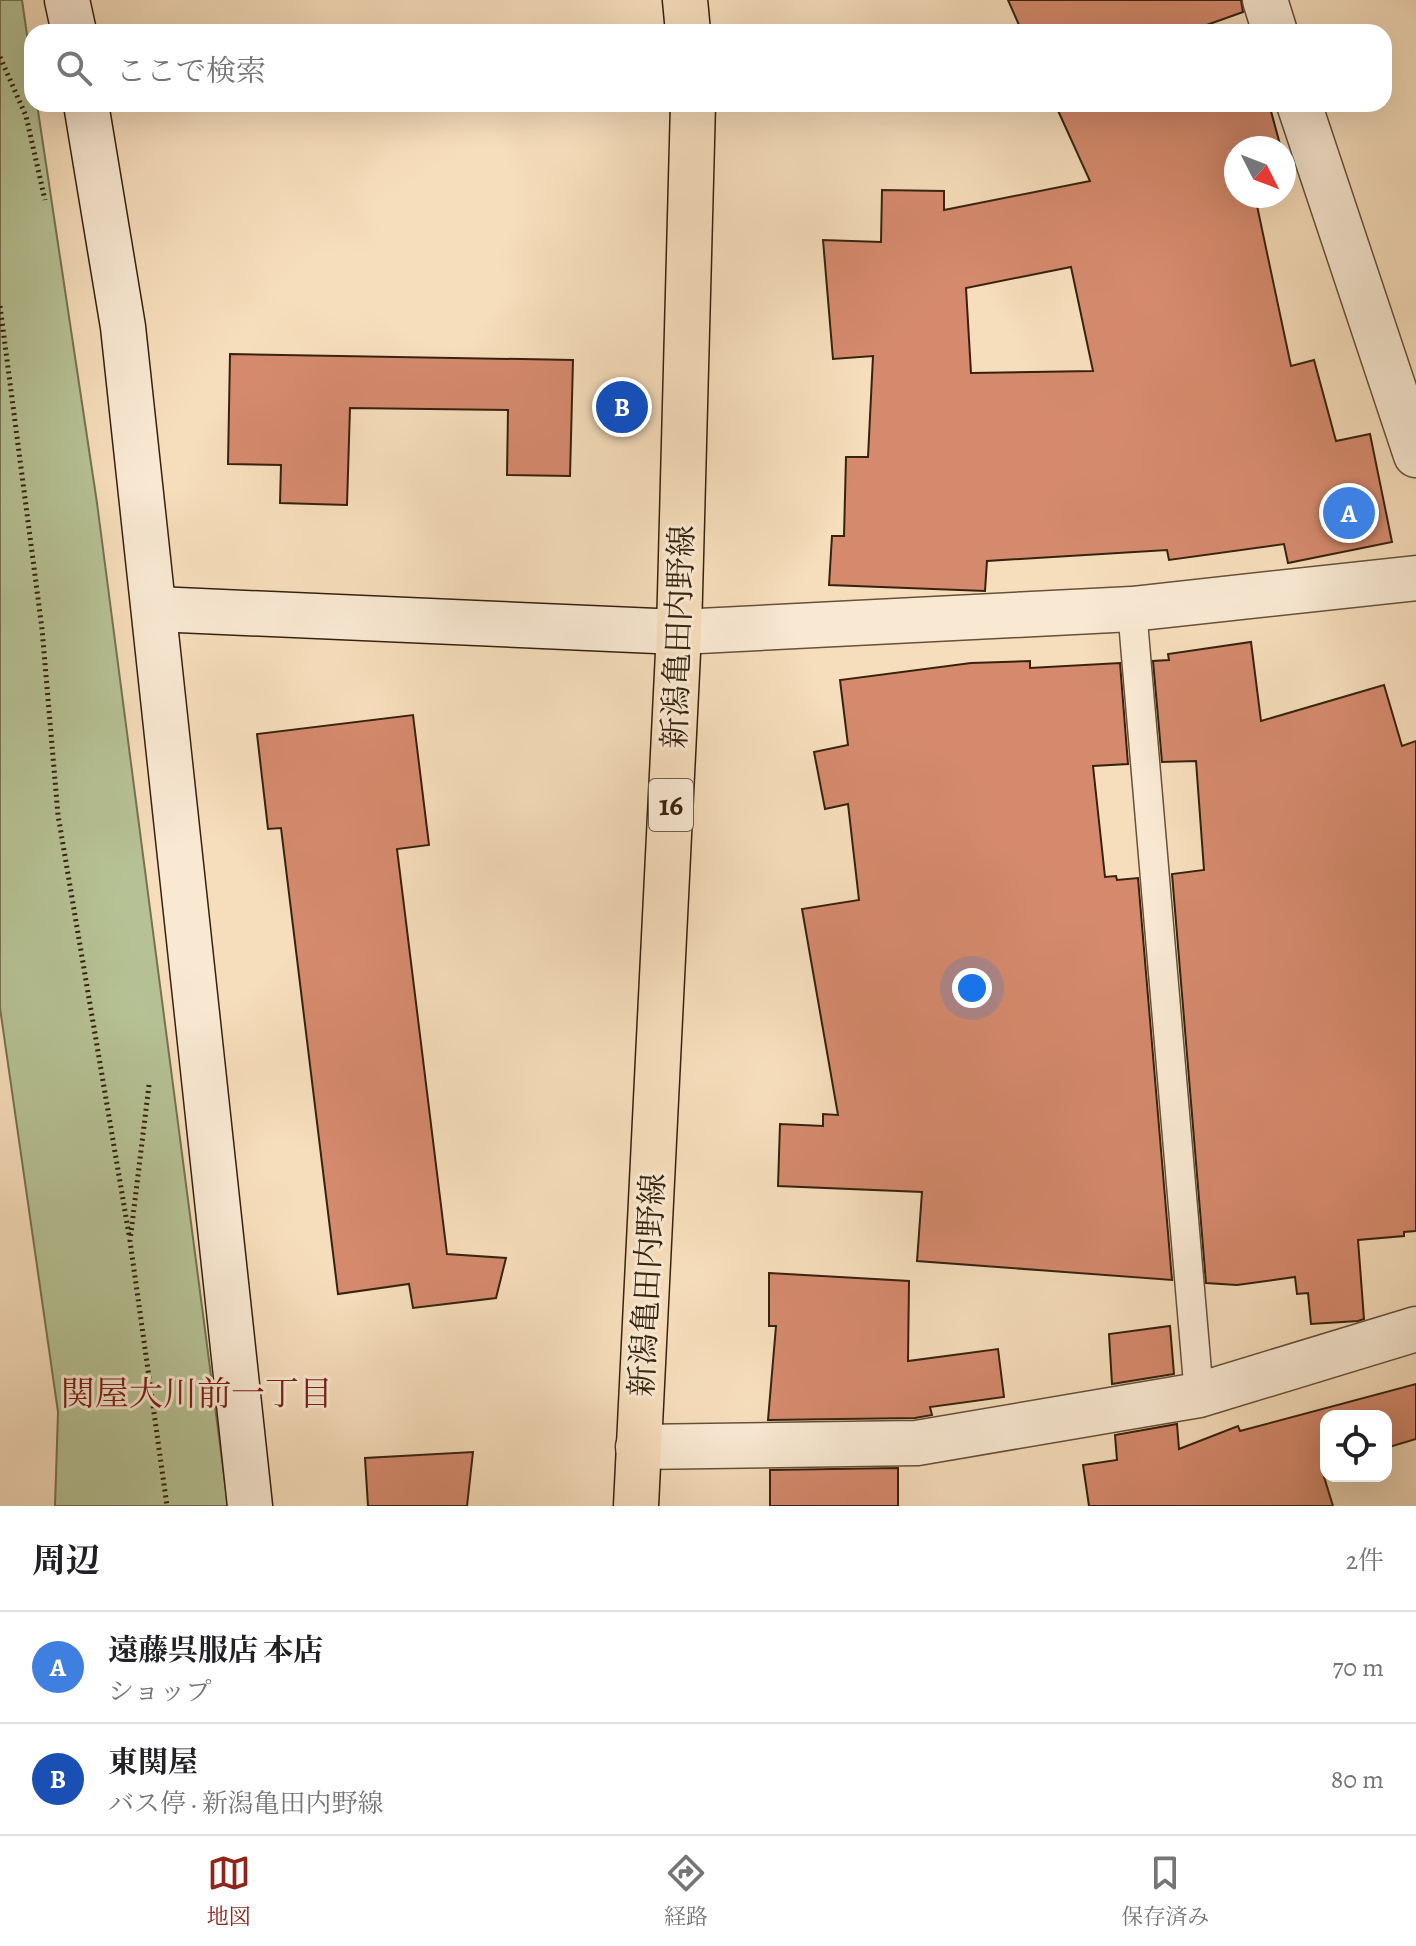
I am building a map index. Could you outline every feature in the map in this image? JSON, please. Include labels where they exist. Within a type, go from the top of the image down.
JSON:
[{"type":"main road","points":[[685,0],[687,24]]},
{"type":"main road","name":"新潟亀田内野線","points":[[636,1506],[679,632],[693,112]]},
{"type":"street","points":[[67,0],[72,24]]},
{"type":"street","points":[[1265,0],[1272,24]]},
{"type":"street","points":[[87,112],[123,327],[156,609],[250,1506]]},
{"type":"street","points":[[1302,112],[1416,455]]},
{"type":"street","points":[[156,609],[679,632],[1132,609],[1416,578]]},
{"type":"street","points":[[638,1447],[917,1443],[1199,1395],[1416,1329]]},
{"type":"lane","points":[[1132,609],[1199,1395]]},
{"type":"path","points":[[0,57],[24,111]]},
{"type":"path","points":[[24,112],[46,207]]},
{"type":"path","points":[[0,306],[42,629],[58,815],[130,1241],[167,1506]]},
{"type":"path","points":[[130,1241],[151,1074]]},
{"type":"green space","points":[[0,0],[22,0],[25,24],[24,112],[38,112],[97,503],[228,1506],[55,1506],[58,1412],[0,1008]]},
{"type":"building","points":[[1008,0],[1241,0],[1243,12],[1209,24],[1018,24]]},
{"type":"building","points":[[1059,112],[1271,112],[1278,136],[1224,136],[1224,208],[1257,208],[1291,366],[1314,360],[1336,441],[1370,434],[1392,542],[1288,563],[1284,544],[1169,560],[1167,550],[987,561],[985,591],[829,585],[832,536],[844,536],[846,457],[868,457],[873,356],[833,359],[823,240],[881,242],[882,190],[944,191],[944,210],[1090,181]],"holes":[[[1071,267],[1093,371],[971,373],[966,288]]]},
{"type":"building","points":[[230,354],[573,360],[570,476],[507,475],[508,410],[350,408],[347,505],[280,503],[281,465],[228,464]]},
{"type":"building","points":[[1251,642],[1261,721],[1384,685],[1402,746],[1416,741],[1416,1231],[1404,1232],[1404,1236],[1358,1240],[1364,1319],[1358,1321],[1311,1324],[1308,1293],[1297,1294],[1295,1277],[1237,1285],[1206,1283],[1172,874],[1204,870],[1196,761],[1162,762],[1153,661],[1169,660],[1168,654]]},
{"type":"building","points":[[1030,661],[1030,668],[1120,663],[1128,764],[1093,766],[1105,877],[1116,876],[1117,880],[1138,878],[1172,1280],[917,1261],[922,1192],[778,1186],[780,1124],[823,1126],[823,1114],[838,1115],[802,909],[859,900],[848,804],[825,809],[814,752],[848,745],[840,680],[971,663]]},
{"type":"building","points":[[413,715],[429,845],[397,849],[447,1254],[506,1258],[496,1298],[413,1308],[409,1284],[338,1294],[281,828],[268,829],[257,734]]},
{"type":"building","points":[[769,1273],[909,1281],[908,1361],[998,1349],[1004,1397],[930,1407],[932,1415],[915,1418],[768,1420],[776,1326],[769,1326]]},
{"type":"building","points":[[1170,1326],[1174,1374],[1112,1384],[1109,1334]]},
{"type":"building","points":[[1416,1384],[1416,1439],[1392,1446],[1392,1410],[1320,1410],[1320,1482],[1326,1482],[1333,1506],[1089,1506],[1083,1465],[1117,1460],[1115,1435],[1177,1424],[1179,1449],[1238,1426],[1240,1431]]},
{"type":"building","points":[[473,1452],[467,1506],[368,1506],[365,1458]]},
{"type":"building","points":[[898,1468],[898,1506],[770,1506],[770,1470]]},
{"type":"place","name":"東関屋","points":[[622,407]]},
{"type":"place","name":"遠藤呉服店 本店","points":[[1349,513]]},
{"type":"district","name":"関屋大川前一丁目","points":[[197,1393]]}]
